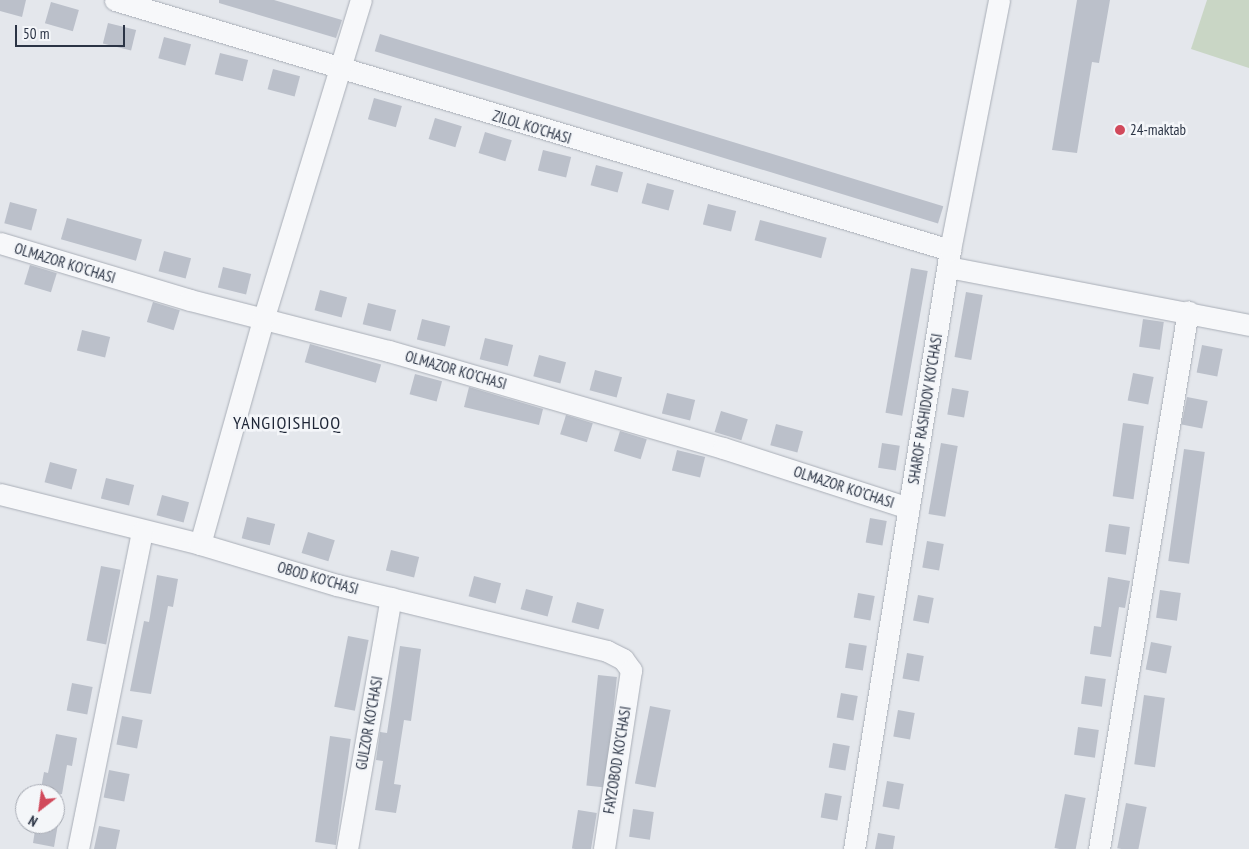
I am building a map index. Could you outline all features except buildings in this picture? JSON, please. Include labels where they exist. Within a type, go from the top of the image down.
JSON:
[{"type":"street","name":"ZILOL KO'CHASI","points":[[115,0],[949,259],[1249,325]]},
{"type":"street","points":[[200,544],[263,320],[361,0]]},
{"type":"street","name":"SHAROF RASHIDOV KO'CHASI","points":[[854,849],[949,259],[999,0]]},
{"type":"street","name":"OLMAZOR KO'CHASI","points":[[0,243],[263,320],[389,351],[723,448],[909,508]]},
{"type":"street","points":[[1099,849],[1188,311]]},
{"type":"street","name":"OBOD KO'CHASI","points":[[0,494],[200,544],[391,598],[607,651],[623,659],[631,670]]},
{"type":"street","points":[[78,849],[142,531]]},
{"type":"street","name":"GULZOR KO'CHASI","points":[[347,849],[391,598]]},
{"type":"street","name":"FAYZOBOD KO'CHASI","points":[[604,849],[631,670]]},
{"type":"green space","points":[[1207,0],[1249,0],[1249,68],[1191,49]]},
{"type":"place","name":"24-maktab","points":[[1120,130]]},
{"type":"district","name":"YANGIQISHLOQ","points":[[287,423]]}]
